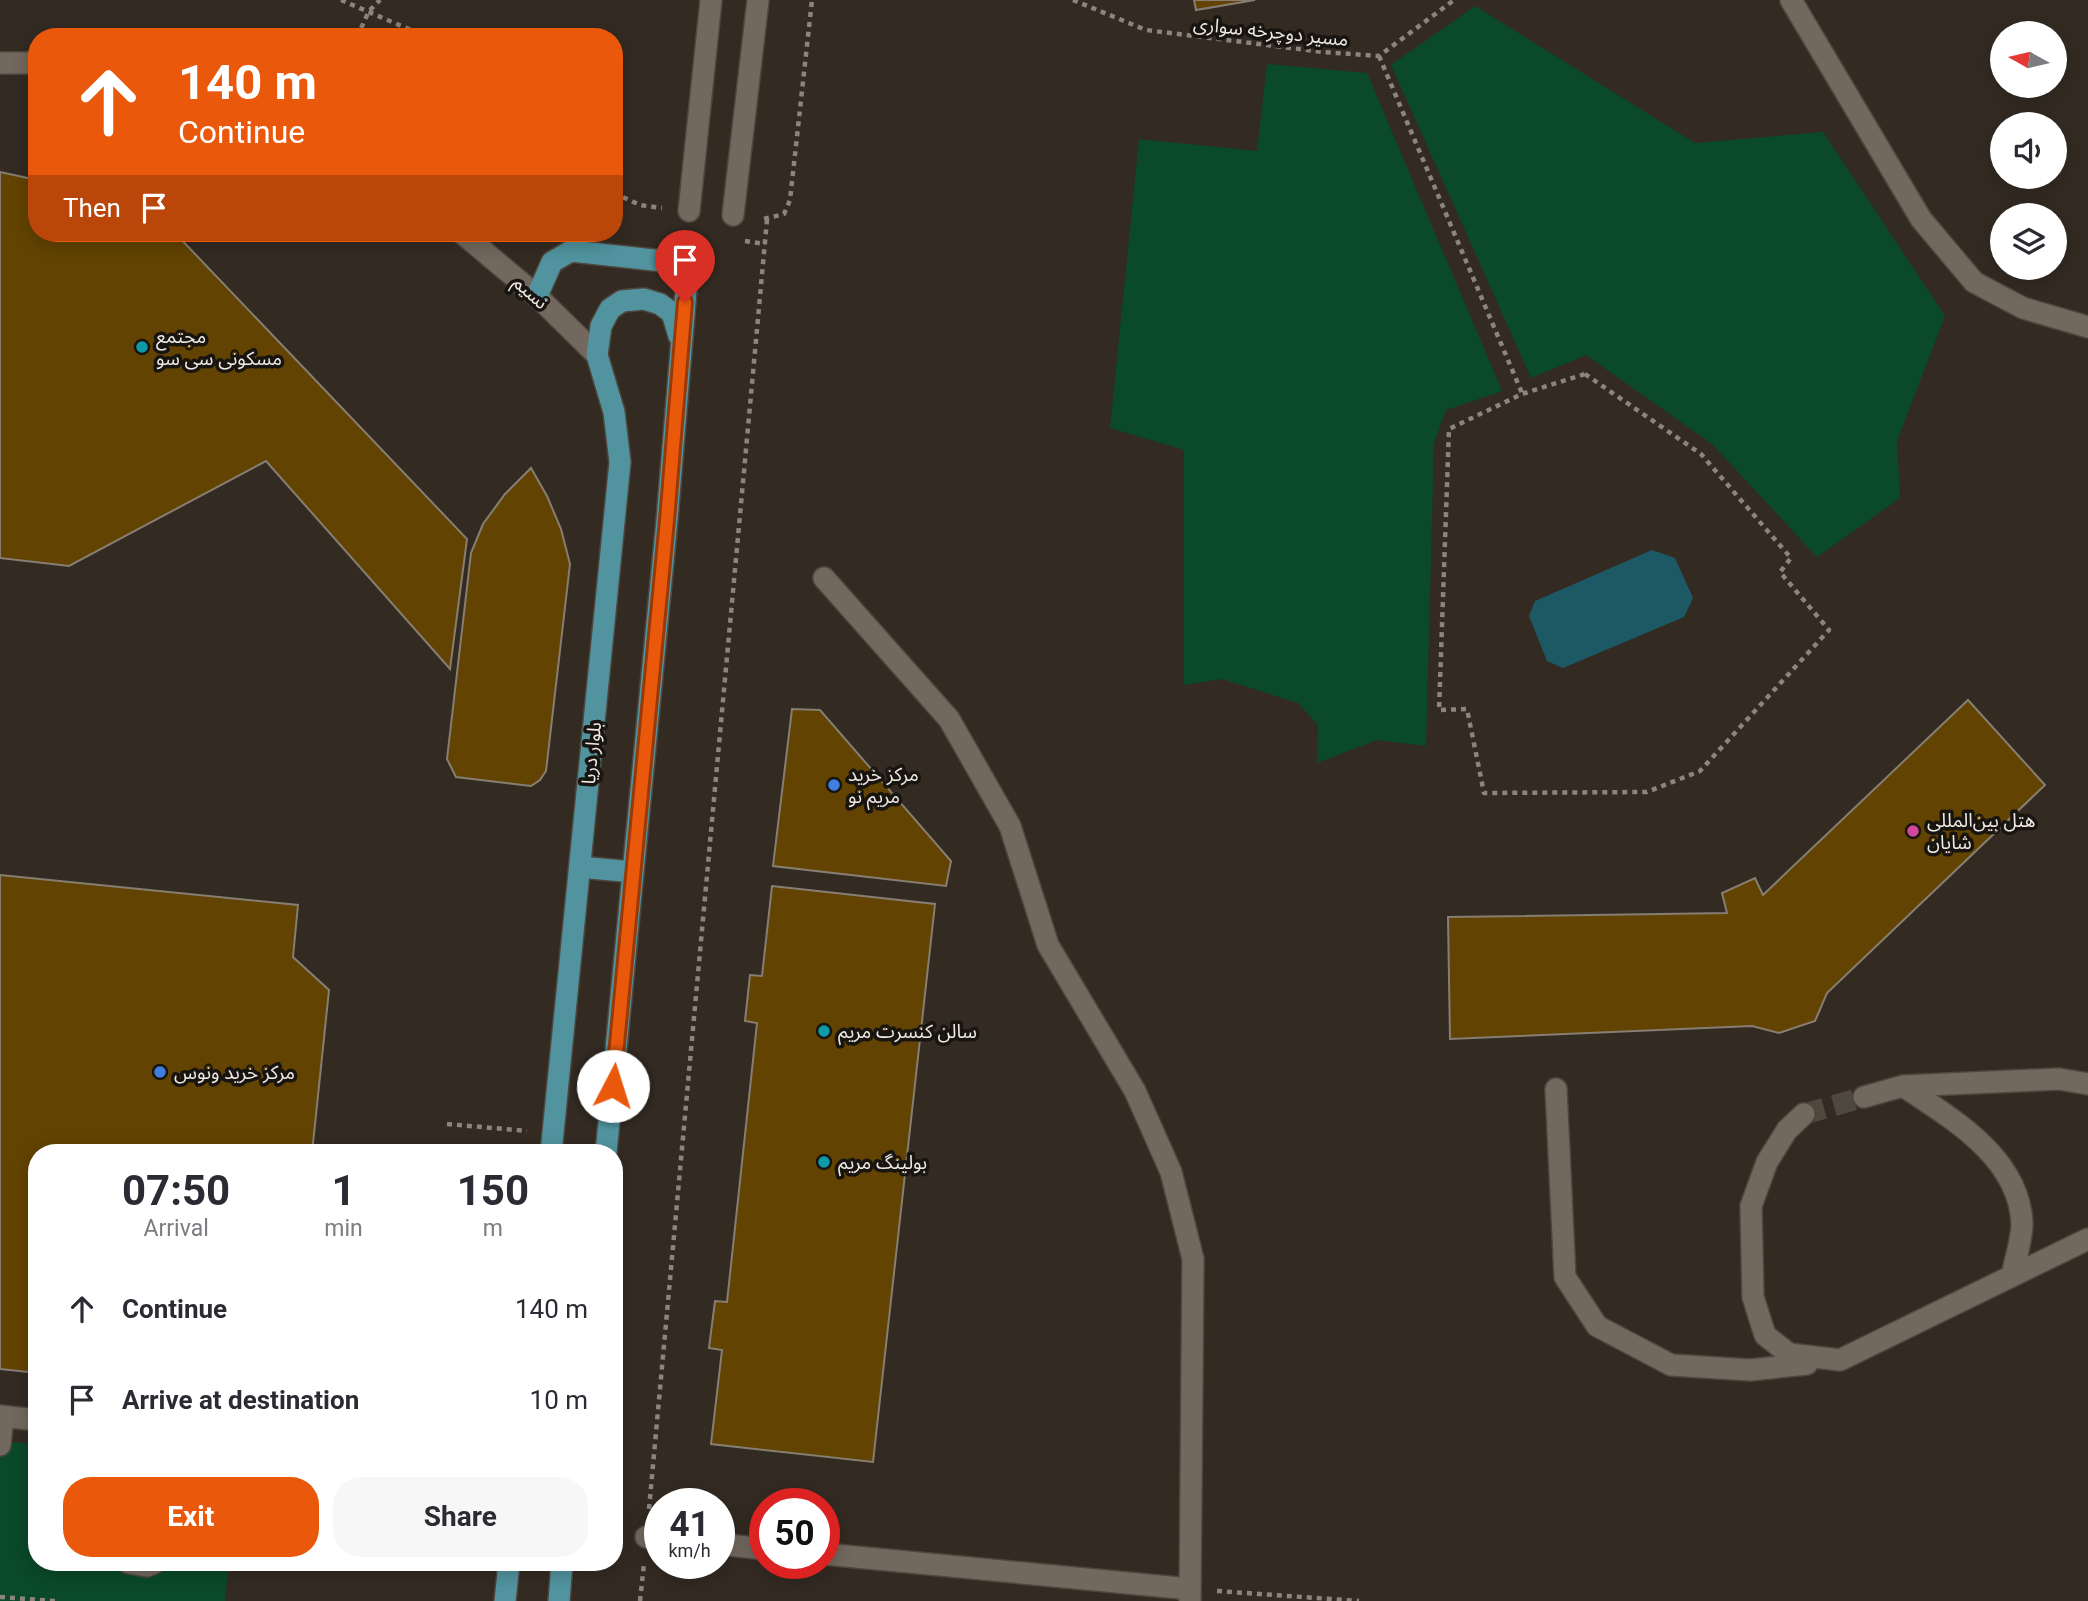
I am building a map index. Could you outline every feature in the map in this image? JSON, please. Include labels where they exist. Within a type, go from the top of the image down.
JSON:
[{"type":"main road","points":[[537,296],[552,262],[572,251],[663,261],[680,268],[687,278],[607,1144]]},
{"type":"main road","points":[[597,355],[601,326],[610,309],[622,301],[644,299],[660,304],[672,313],[682,348]]},
{"type":"main road","name":"بلوار دریا","points":[[552,1144],[620,462],[614,412],[597,355]]},
{"type":"main road","points":[[580,867],[633,872]]},
{"type":"main road","points":[[505,1601],[508,1571]]},
{"type":"main road","points":[[559,1601],[561,1571]]},
{"type":"street","points":[[689,211],[710,0]]},
{"type":"street","points":[[733,215],[758,0]]},
{"type":"street","points":[[1791,0],[1921,219],[1974,282],[2023,307],[2088,327]]},
{"type":"street","points":[[0,63],[28,63]]},
{"type":"street","name":"نسیم","points":[[473,242],[537,296],[597,355]]},
{"type":"street","points":[[824,578],[948,719],[1010,826],[1048,945],[1135,1091],[1171,1172],[1193,1259],[1190,1595],[840,1556]]},
{"type":"street","points":[[1864,1097],[1903,1086],[2059,1079],[2088,1084]]},
{"type":"street","points":[[1903,1086],[1959,1123],[1995,1158],[2016,1192],[2022,1224],[2012,1276]]},
{"type":"street","points":[[1556,1089],[1565,1277],[1597,1326],[1671,1365],[1750,1370],[1840,1360],[2088,1239]]},
{"type":"street","points":[[1804,1114],[1787,1130],[1767,1161],[1751,1206],[1753,1297],[1765,1335],[1789,1354],[1840,1360]]},
{"type":"street","points":[[0,1445],[2,1417],[28,1419]]},
{"type":"path","points":[[341,0],[407,28]]},
{"type":"path","points":[[361,28],[369,11],[380,0]]},
{"type":"path","name":"مسیر دوچرخه سواری","points":[[1073,0],[1146,30],[1323,52],[1379,55]]},
{"type":"path","points":[[1454,0],[1379,55],[1522,394]]},
{"type":"path","points":[[657,1488],[767,220]]},
{"type":"path","points":[[740,241],[765,244]]},
{"type":"path","points":[[1585,374],[1701,454],[1791,558],[1780,572],[1829,631],[1700,771],[1647,792],[1484,793],[1467,709],[1439,710],[1449,429],[1522,394],[1585,374]]},
{"type":"path","points":[[640,1601],[645,1579]]},
{"type":"path","points":[[1190,1595],[1359,1601]]},
{"type":"path","points":[[0,1597],[55,1601]]},
{"type":"green space","points":[[1475,6],[1695,143],[1823,132],[1945,316],[1897,441],[1900,498],[1817,557],[1712,444],[1586,355],[1531,378],[1391,65]]},
{"type":"green space","points":[[1267,64],[1367,73],[1502,391],[1446,410],[1434,443],[1426,746],[1377,740],[1317,763],[1318,725],[1298,703],[1222,679],[1184,685],[1184,450],[1110,428],[1139,139],[1257,151]]},
{"type":"green space","points":[[0,1441],[28,1443],[28,1571],[228,1571],[225,1601],[0,1601]]},
{"type":"water","points":[[1652,550],[1675,558],[1693,598],[1684,617],[1563,668],[1547,661],[1529,616],[1535,601]]},
{"type":"building","points":[[1194,0],[1255,0],[1196,10]]},
{"type":"building","name":"مجتمع مسکونی سی سو","points":[[0,172],[28,178],[28,242],[184,242],[467,539],[450,669],[266,461],[69,566],[0,558]]},
{"type":"building","points":[[531,468],[561,529],[570,564],[546,771],[540,780],[531,786],[456,777],[447,759],[471,553],[483,524],[505,494]]},
{"type":"building","name":"هتل بین‌المللی شایان","points":[[1968,700],[2045,785],[1827,993],[1815,1021],[1779,1033],[1752,1026],[1450,1039],[1448,917],[1727,913],[1722,893],[1755,878],[1763,895]]},
{"type":"building","name":"مرکز خرید مریم نو","points":[[792,709],[820,710],[951,861],[946,886],[773,866]]},
{"type":"building","name":"مرکز خرید ونوس","points":[[0,875],[298,905],[293,957],[329,990],[313,1144],[28,1144],[28,1372],[0,1369]]},
{"type":"building","name":"بولینگ مریم","points":[[772,886],[935,904],[873,1462],[711,1444],[722,1350],[709,1348],[715,1301],[727,1302],[757,1023],[745,1021],[750,975],[762,976]]},
{"type":"tunnel","points":[[1804,1114],[1864,1097]]},
{"type":"place","name":"مجتمع مسکونی سی سو","points":[[142,347]]},
{"type":"place","name":"مرکز خرید مریم نو","points":[[834,785]]},
{"type":"place","name":"هتل بین‌المللی شایان","points":[[1913,831]]},
{"type":"place","name":"سالن کنسرت مریم","points":[[824,1031]]},
{"type":"place","name":"مرکز خرید ونوس","points":[[160,1072]]},
{"type":"place","name":"بولینگ مریم","points":[[824,1162]]},
{"type":"route","points":[[613,1086],[685,302]]}]
